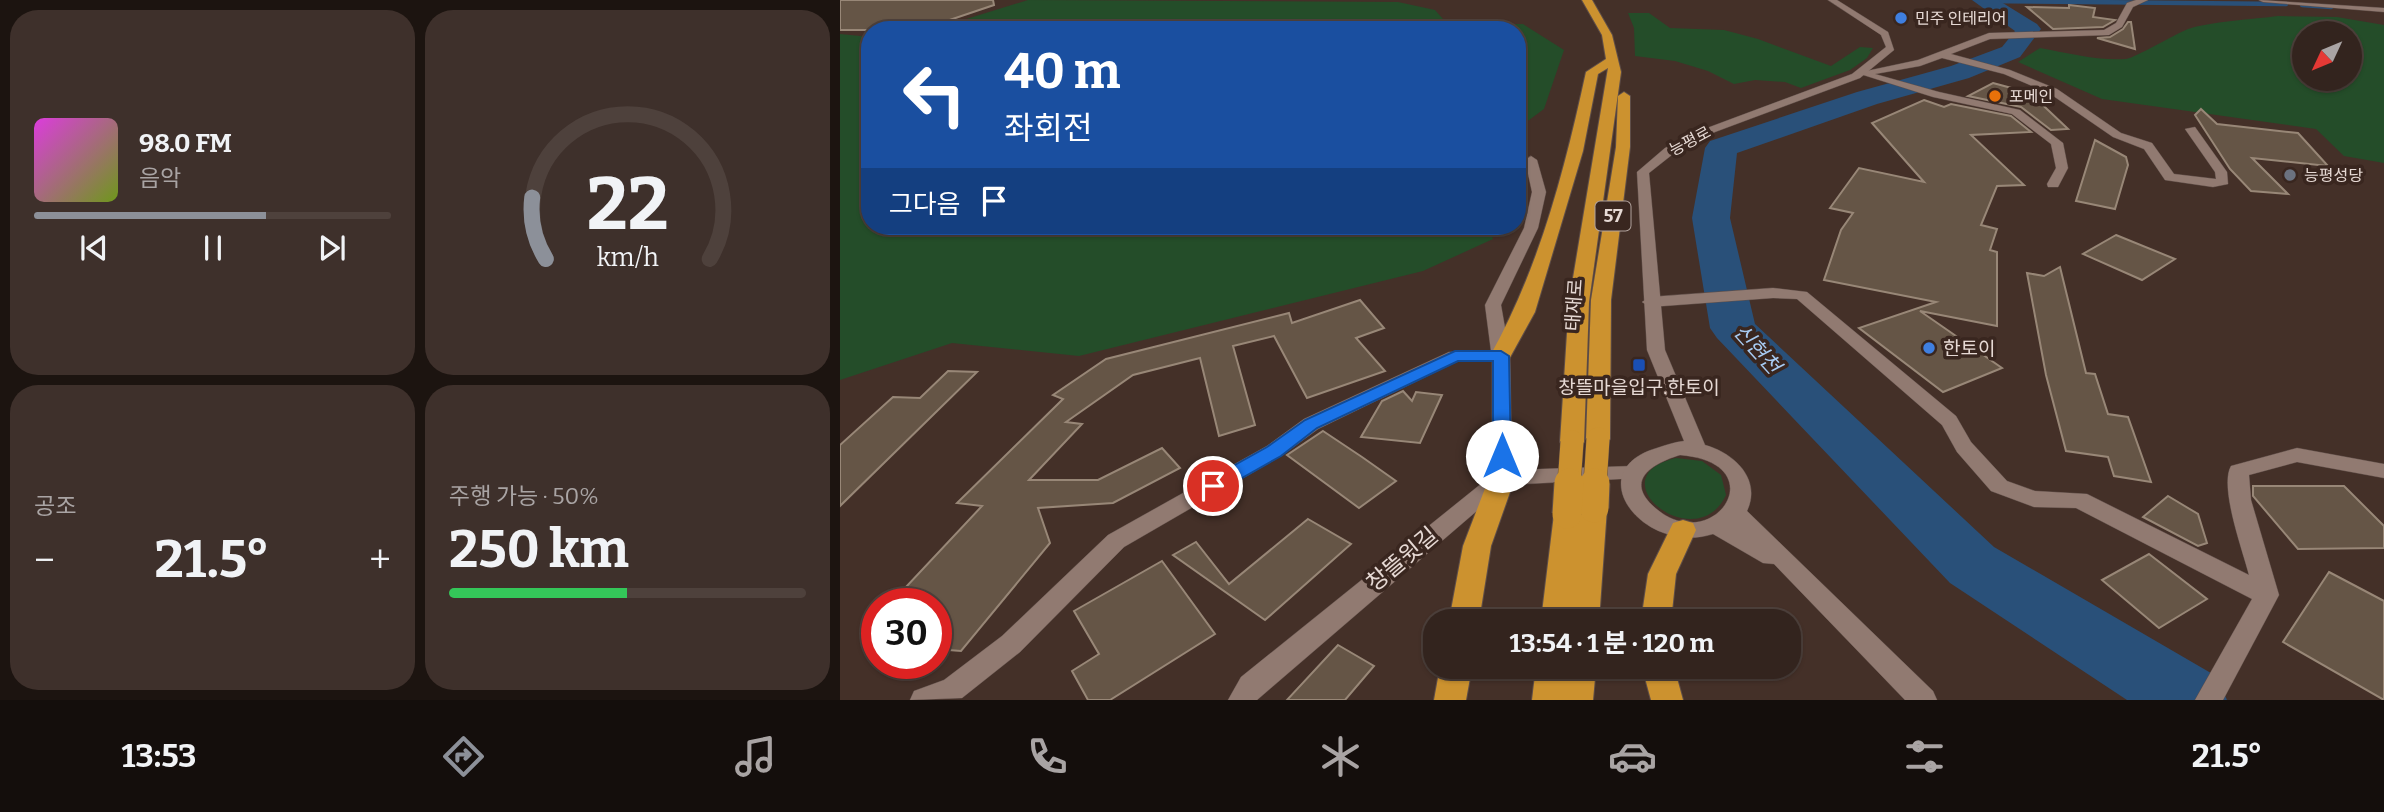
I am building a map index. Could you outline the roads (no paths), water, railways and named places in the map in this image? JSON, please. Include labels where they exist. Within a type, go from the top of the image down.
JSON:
[{"type":"highway","name":"태재로","points":[[1584,609],[1580,511],[1572,442],[1579,302],[1615,72],[1607,35],[1587,0]]},
{"type":"highway","name":"태재로","points":[[1559,609],[1598,439],[1601,300],[1623,147],[1625,68],[1618,35],[1595,0]]},
{"type":"highway","points":[[1501,356],[1525,312],[1576,151],[1592,72],[1612,60]]},
{"type":"highway","points":[[1466,609],[1477,545],[1502,478]]},
{"type":"highway","points":[[1658,609],[1662,574],[1683,530]]},
{"type":"highway","points":[[1450,700],[1454,679]]},
{"type":"highway","points":[[1549,700],[1551,679]]},
{"type":"highway","points":[[1577,700],[1579,679]]},
{"type":"highway","points":[[1661,679],[1667,700]]},
{"type":"street","name":"능평로","points":[[1697,449],[1656,350],[1650,302],[1643,172],[1668,151],[1711,130],[1862,73],[1891,48],[1885,34],[1832,0]]},
{"type":"street","points":[[1862,73],[1895,68],[1943,55],[1989,36],[2047,33],[2080,36],[2105,33],[2119,25],[2130,5],[2144,0]]},
{"type":"street","points":[[2263,0],[2384,10]]},
{"type":"street","points":[[1943,55],[2007,72],[2053,91],[2117,135],[2148,146],[2170,177],[2213,183],[2223,181],[2221,172],[2190,129]]},
{"type":"street","points":[[1862,73],[1937,95],[2016,111],[2057,143],[2062,168],[2053,184]]},
{"type":"street","points":[[1531,160],[1539,192],[1531,228],[1493,305],[1501,356],[1502,478],[1588,477],[1631,483]]},
{"type":"street","points":[[1650,302],[1773,293],[1801,296],[1949,421],[1964,447],[1999,486],[2034,499],[2078,500],[2267,595]]},
{"type":"street","points":[[924,700],[953,689],[1011,644],[1116,541],[1274,452],[1311,424],[1455,356],[1501,356]]},
{"type":"street","points":[[1675,449],[1682,412]]},
{"type":"street","points":[[1675,449],[1697,449],[1714,455],[1738,475],[1743,488],[1742,501],[1726,520],[1683,530],[1664,526],[1647,517],[1635,505],[1631,483],[1648,456],[1675,449]]},
{"type":"street","points":[[2214,691],[2267,595],[2240,500],[2238,471],[2297,455],[2384,471]]},
{"type":"street","name":"창뜰윗길","points":[[1242,700],[1250,686],[1502,478]]},
{"type":"street","points":[[1726,520],[1795,570],[1923,700]]},
{"type":"waterway","name":"신현천","points":[[1983,0],[2029,29],[2011,52],[1960,72],[1867,98],[1721,148],[1711,218],[1733,328],[1972,565],[2190,700]]},
{"type":"waterway","points":[[1984,1],[2286,4]]},
{"type":"waterway","points":[[2302,5],[2331,7]]},
{"type":"place","name":"민주 인테리어","points":[[1901,18]]},
{"type":"place","name":"포메인","points":[[1995,96]]},
{"type":"place","name":"능평성당","points":[[2290,175]]},
{"type":"place","name":"한토이","points":[[1929,348]]},
{"type":"place","name":"창뜰마을입구.한토이","points":[[1639,365]]}]
